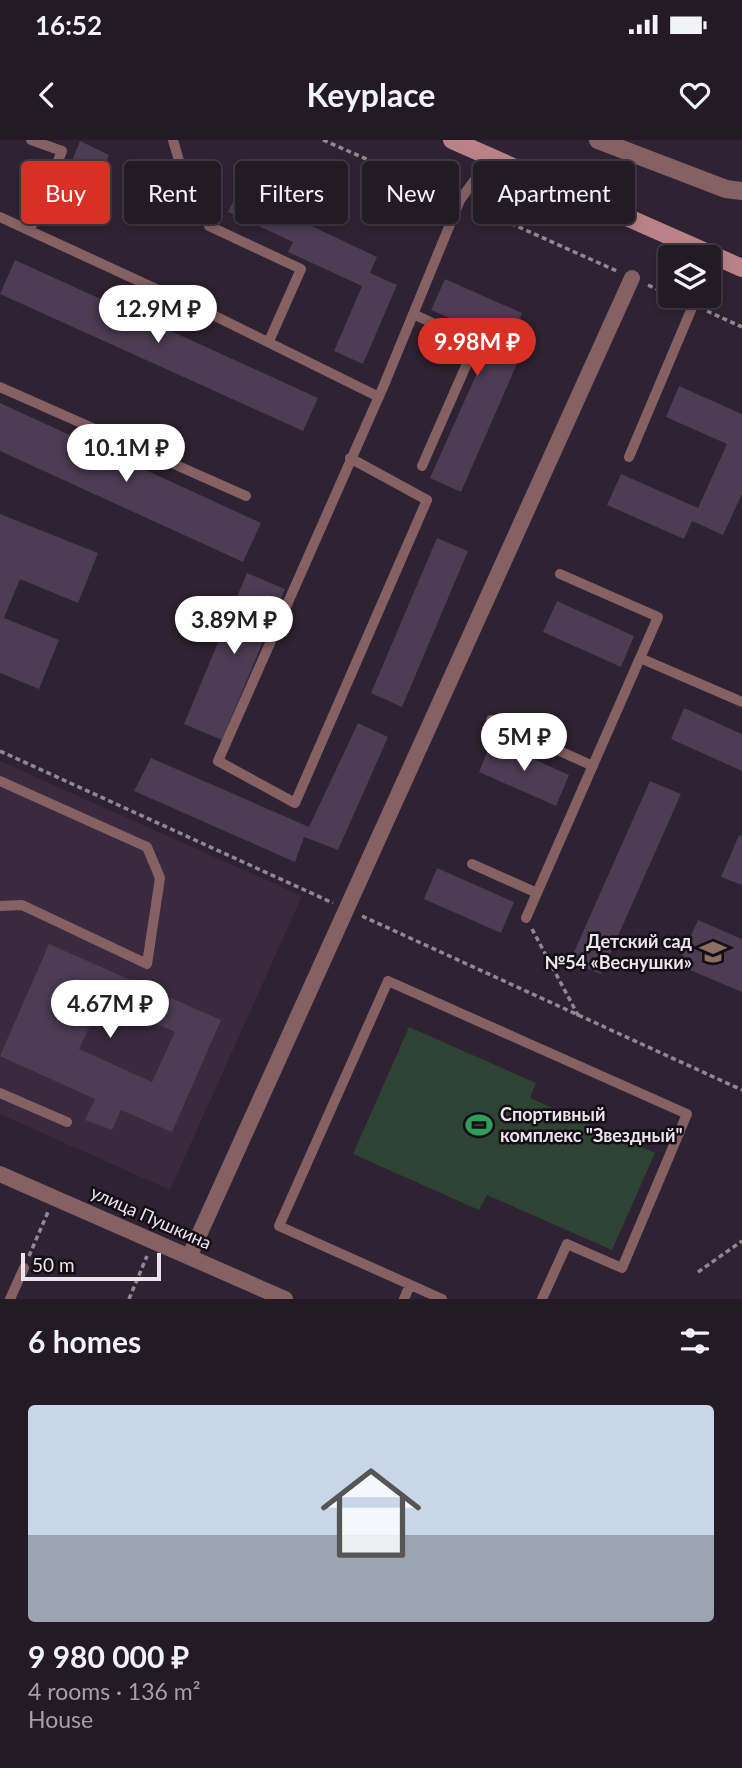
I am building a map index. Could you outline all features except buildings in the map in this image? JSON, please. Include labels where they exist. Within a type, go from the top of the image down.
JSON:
[{"type":"main road","points":[[452,140],[674,245]]},
{"type":"main road","points":[[721,264],[742,268]]},
{"type":"street","points":[[598,140],[715,185],[742,191]]},
{"type":"street","points":[[189,1257],[632,278]]},
{"type":"street","name":"улица Пушкина","points":[[0,1174],[285,1299]]},
{"type":"lane","points":[[30,230],[62,151],[31,140]]},
{"type":"lane","points":[[173,140],[179,161]]},
{"type":"lane","points":[[350,458],[427,500],[295,803],[218,761],[350,458],[379,397],[460,201],[489,159]]},
{"type":"lane","points":[[0,217],[269,341],[379,397]]},
{"type":"lane","points":[[209,226],[301,269],[269,341]]},
{"type":"lane","points":[[629,457],[692,308]]},
{"type":"lane","points":[[413,314],[476,343],[422,466]]},
{"type":"lane","points":[[0,387],[246,496]]},
{"type":"lane","points":[[526,918],[658,617],[560,573]]},
{"type":"lane","points":[[640,658],[742,702]]},
{"type":"lane","points":[[491,720],[593,766]]},
{"type":"lane","points":[[0,781],[147,847],[160,878],[147,964],[22,905],[0,906]]},
{"type":"lane","points":[[472,864],[537,893]]},
{"type":"lane","points":[[442,1299],[279,1226],[388,981],[687,1114],[622,1268],[566,1244],[542,1299]]},
{"type":"lane","points":[[0,1093],[67,1122]]},
{"type":"lane","points":[[10,1299],[24,1268]]},
{"type":"lane","points":[[404,1299],[410,1285]]},
{"type":"path","points":[[323,140],[658,290]]},
{"type":"path","points":[[0,751],[742,1090]]},
{"type":"path","points":[[526,918],[579,1017]]},
{"type":"path","points":[[24,1268],[55,1197]]},
{"type":"path","points":[[129,1299],[154,1241]]},
{"type":"path","points":[[698,1272],[742,1241]]},
{"type":"shaded area","points":[[0,761],[302,896],[170,1190],[0,1114]]},
{"type":"green space","name":"Спортивный комплекс \"Звездный\"","points":[[409,1027],[536,1083],[530,1098],[655,1153],[612,1250],[487,1195],[479,1210],[353,1154]]},
{"type":"place","name":"Детский сад №54 «Веснушки»","points":[[713,952]]},
{"type":"place","name":"Спортивный комплекс \"Звездный\"","points":[[479,1125]]}]
